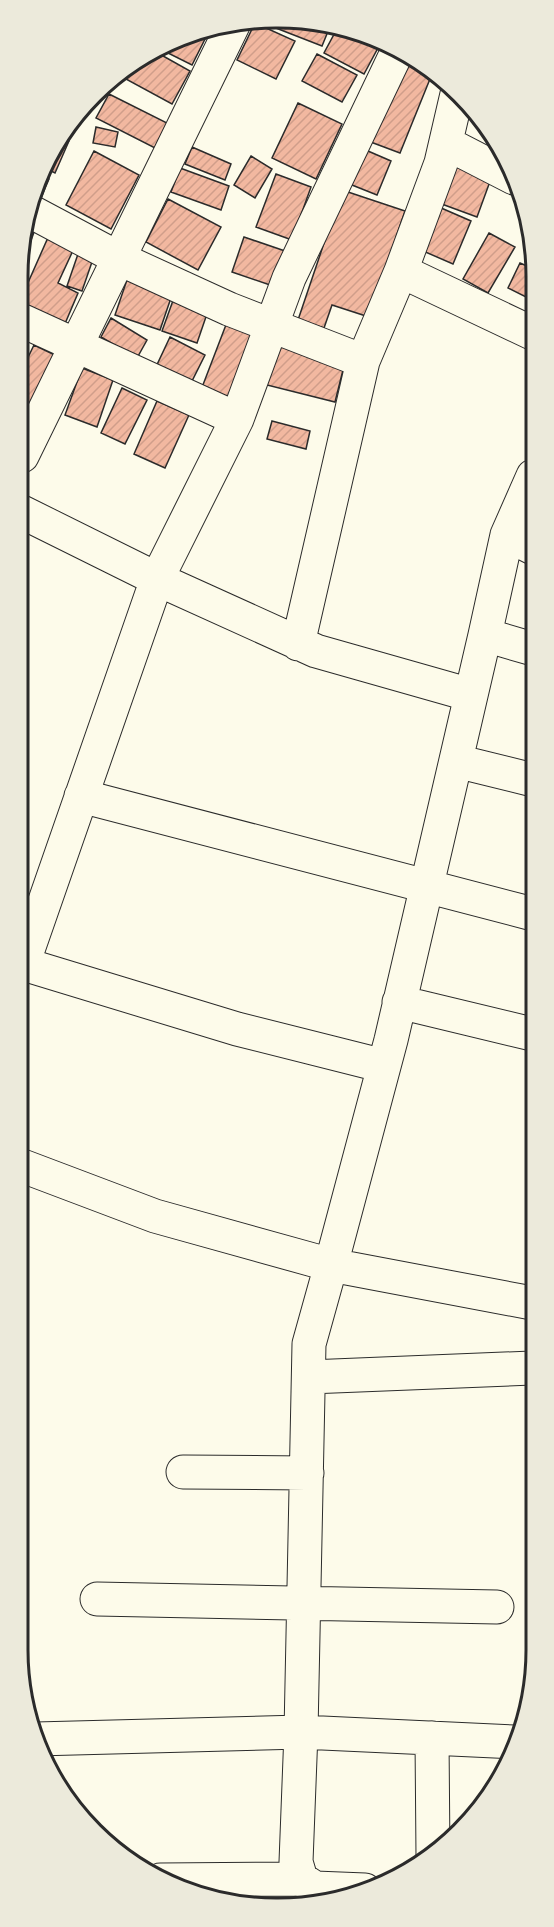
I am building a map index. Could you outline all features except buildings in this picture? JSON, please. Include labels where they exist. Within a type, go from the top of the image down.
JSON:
[{"type":"street","points":[[28,444],[229,33]]},
{"type":"street","points":[[28,946],[157,579],[237,419],[289,278],[394,58]]},
{"type":"street","points":[[298,644],[363,361],[401,271],[441,163],[455,103]]},
{"type":"street","points":[[446,143],[502,172]]},
{"type":"street","points":[[37,215],[120,259],[272,327],[363,361]]},
{"type":"street","points":[[401,271],[526,330]]},
{"type":"street","points":[[28,323],[237,419]]},
{"type":"street","points":[[300,1879],[296,1862],[309,1344],[384,1066],[485,635],[520,541],[526,511]]},
{"type":"street","points":[[28,515],[157,579],[298,644],[471,695]]},
{"type":"street","points":[[485,635],[526,647]]},
{"type":"street","points":[[456,761],[526,778]]},
{"type":"street","points":[[81,796],[526,912]]},
{"type":"street","points":[[28,965],[237,1029],[384,1066]]},
{"type":"street","points":[[399,1002],[526,1033]]},
{"type":"street","points":[[28,1168],[155,1216],[331,1265],[526,1303]]},
{"type":"street","points":[[309,1377],[526,1368]]},
{"type":"street","points":[[183,1472],[307,1473]]},
{"type":"street","points":[[97,1599],[497,1607]]},
{"type":"street","points":[[45,1739],[301,1732],[508,1742]]},
{"type":"street","points":[[432,1738],[433,1843]]},
{"type":"street","points":[[182,1880],[300,1879],[315,1888],[344,1889]]}]
